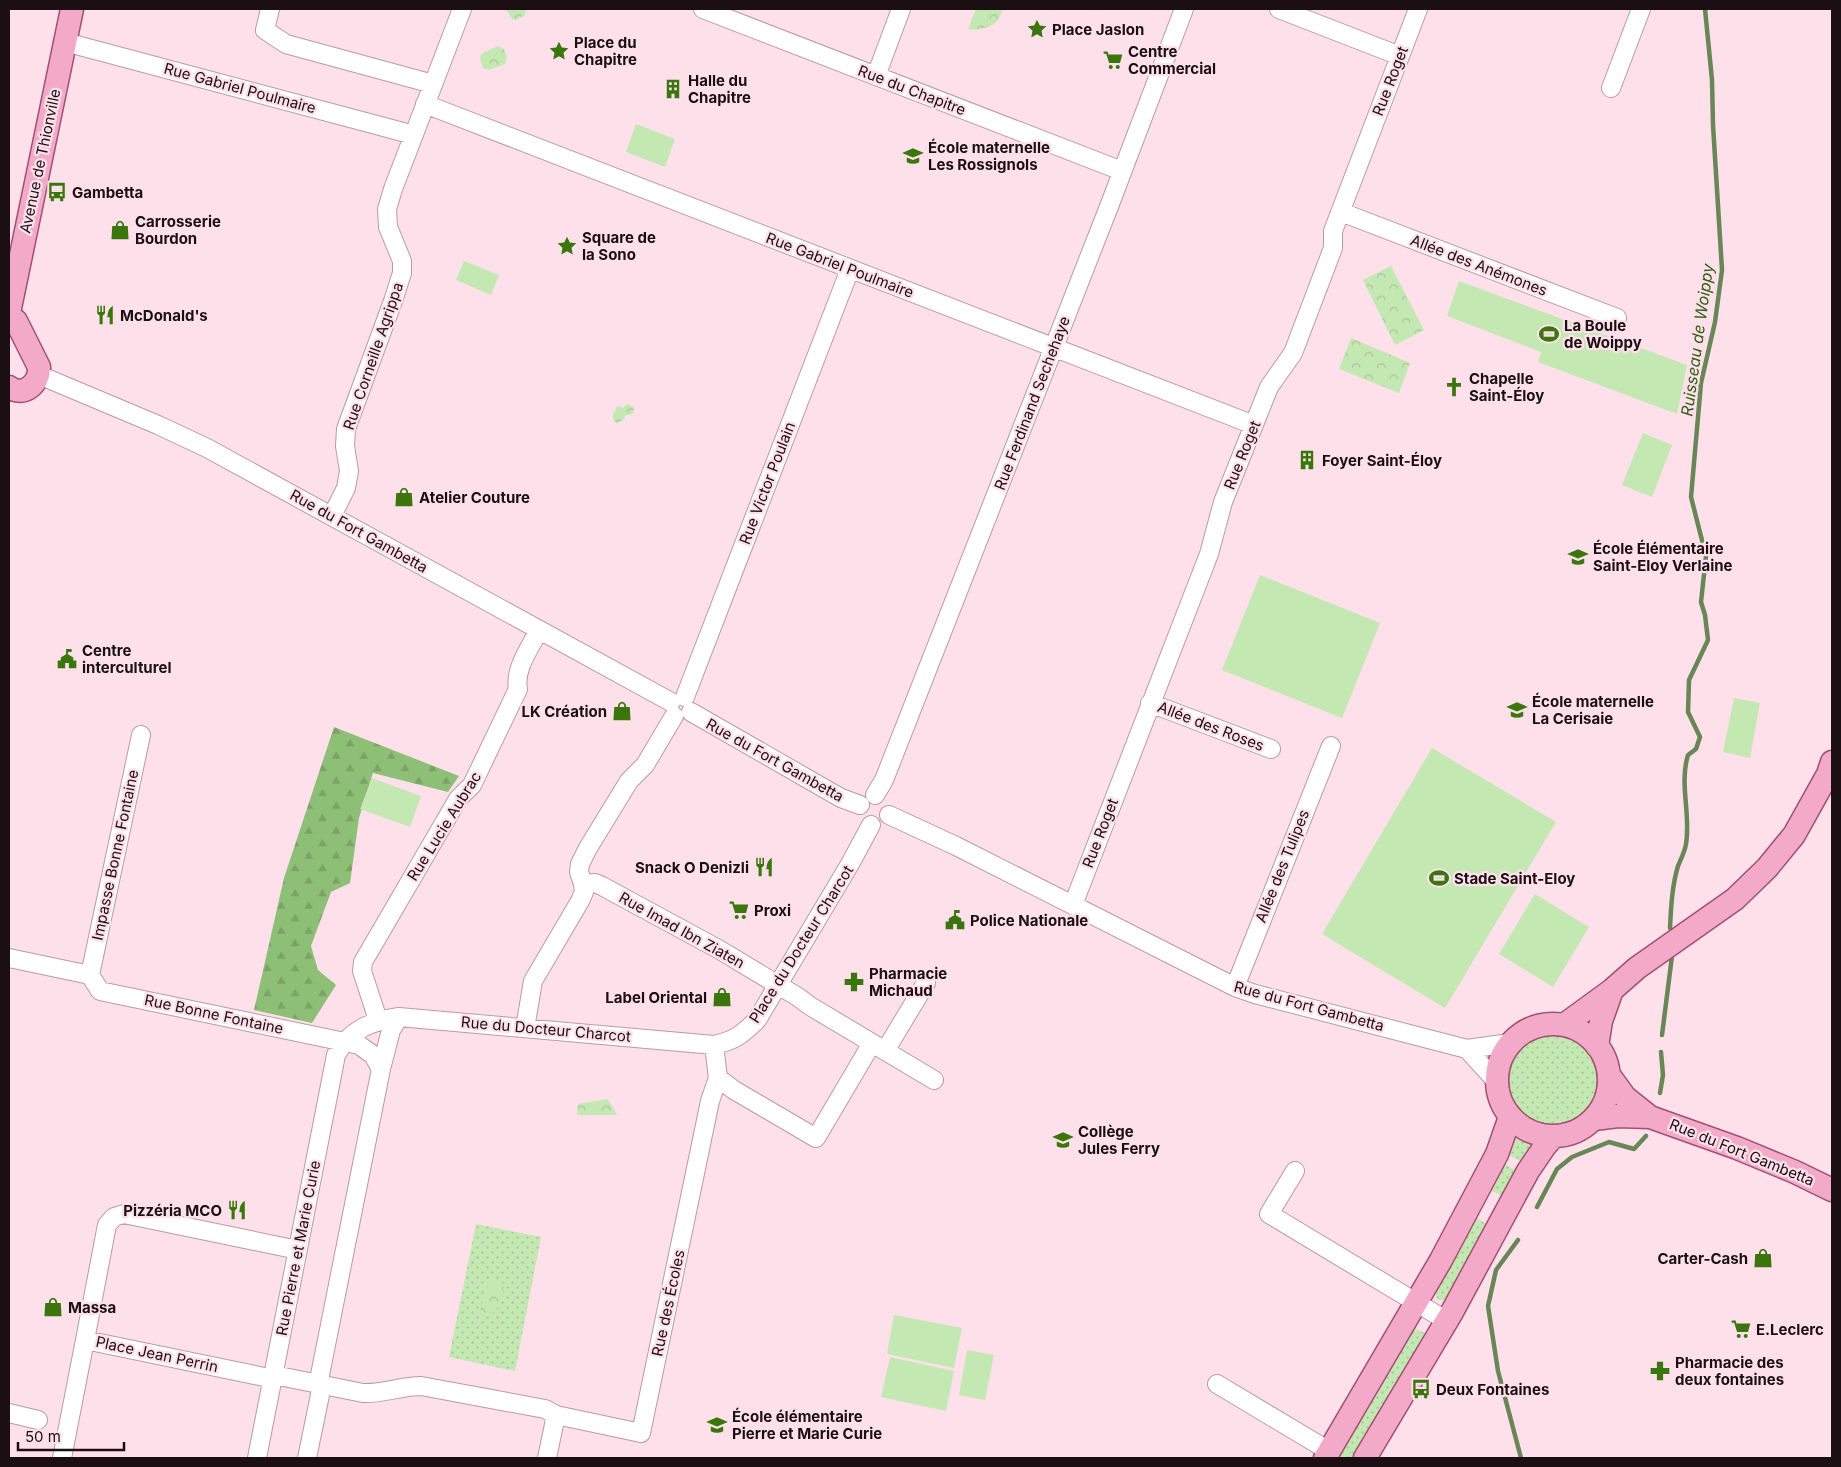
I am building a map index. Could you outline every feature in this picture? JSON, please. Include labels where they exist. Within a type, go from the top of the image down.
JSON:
[{"type":"main road","name":"Avenue de Thionville","points":[[9,314],[72,9]]},
{"type":"main road","points":[[9,314],[16,321],[39,367],[39,374],[35,383],[25,390],[13,390],[9,387]]},
{"type":"main road","points":[[1564,1025],[1612,990],[1637,968],[1735,899],[1768,868],[1794,835],[1828,774],[1832,762]]},
{"type":"main road","points":[[1598,1046],[1600,1021],[1612,990]]},
{"type":"main road","points":[[1564,1025],[1577,1029],[1598,1046],[1609,1075],[1608,1091],[1603,1106],[1594,1119],[1576,1132],[1553,1137],[1539,1135],[1523,1128],[1510,1117],[1500,1100],[1496,1081],[1497,1067],[1502,1054],[1521,1033],[1534,1026],[1564,1025]]},
{"type":"main road","name":"Rue du Fort Gambetta","points":[[1609,1075],[1625,1097],[1650,1117]]},
{"type":"main road","name":"Rue du Fort Gambetta","points":[[1594,1119],[1618,1116],[1650,1117],[1737,1148],[1795,1172],[1832,1190]]},
{"type":"main road","points":[[1327,1454],[1446,1252],[1497,1154],[1510,1117]]},
{"type":"main road","points":[[1365,1458],[1447,1321],[1528,1171],[1553,1137]]},
{"type":"street","points":[[270,9],[265,30],[286,44],[433,84]]},
{"type":"street","name":"Rue Corneille Agrippa","points":[[332,516],[346,488],[349,471],[346,429],[402,273],[402,260],[388,227],[387,209],[462,9]]},
{"type":"street","name":"Rue du Chapitre","points":[[703,9],[1122,171]]},
{"type":"street","points":[[876,76],[901,9]]},
{"type":"street","name":"Rue Ferdinand Sechehaye","points":[[875,794],[884,780],[1184,9]]},
{"type":"street","points":[[1279,9],[1400,56]]},
{"type":"street","name":"Rue Roget","points":[[1073,905],[1208,554],[1223,502],[1269,387],[1293,353],[1333,248],[1333,231],[1418,9]]},
{"type":"street","points":[[1611,88],[1641,9]]},
{"type":"street","name":"Rue Gabriel Poulmaire","points":[[65,42],[414,135]]},
{"type":"street","name":"Rue Gabriel Poulmaire","points":[[425,104],[1254,425]]},
{"type":"street","name":"Allée des Anémones","points":[[1341,212],[1617,318]]},
{"type":"street","name":"Rue Victor Poulain","points":[[584,884],[579,872],[580,864],[588,848],[629,781],[645,766],[680,707],[850,269]]},
{"type":"street","name":"Rue du Fort Gambetta","points":[[39,374],[207,448],[680,707],[841,798],[860,805]]},
{"type":"street","name":"Rue Lucie Aubrac","points":[[378,1020],[362,971],[363,962],[458,799],[472,786],[518,689],[516,682],[520,669],[539,630]]},
{"type":"street","name":"Allée des Roses","points":[[1150,703],[1271,749]]},
{"type":"street","name":"Impasse Bonne Fontaine","points":[[90,975],[141,735]]},
{"type":"street","name":"Allée des Tulipes","points":[[1235,987],[1331,746]]},
{"type":"street","points":[[875,794],[887,801],[890,810],[884,822],[870,825],[860,815],[860,805],[866,797],[875,794]]},
{"type":"street","name":"Rue du Fort Gambetta","points":[[889,815],[956,846],[1235,987],[1261,996],[1467,1049],[1510,1043]]},
{"type":"street","name":"Place du Docteur Charcot","points":[[714,1045],[731,1041],[746,1031],[757,1020],[846,871],[870,825]]},
{"type":"street","name":"Rue Imad Ibn Ziaten","points":[[584,884],[595,883],[602,886],[720,950],[934,1080]]},
{"type":"street","points":[[525,1028],[533,981],[580,901],[584,892],[584,884]]},
{"type":"street","points":[[9,958],[90,975]]},
{"type":"street","name":"Rue Bonne Fontaine","points":[[90,975],[100,991],[345,1041]]},
{"type":"street","points":[[718,1078],[734,1090],[816,1138],[926,983]]},
{"type":"street","points":[[307,1458],[321,1385],[320,1375],[381,1070],[391,1030],[400,1017]]},
{"type":"street","name":"Rue du Docteur Charcot","points":[[378,1020],[400,1017],[714,1045]]},
{"type":"street","name":"Rue Pierre et Marie Curie","points":[[257,1458],[336,1055],[345,1041],[357,1031],[378,1020]]},
{"type":"street","points":[[345,1041],[360,1045],[373,1055],[381,1070]]},
{"type":"street","name":"Rue des Écoles","points":[[556,1415],[641,1433],[710,1101],[718,1078],[714,1045]]},
{"type":"street","points":[[1467,1049],[1496,1081]]},
{"type":"street","points":[[1295,1171],[1269,1214],[1447,1321]]},
{"type":"street","name":"Place Jean Perrin","points":[[298,1250],[124,1214],[114,1217],[107,1225],[84,1340],[274,1377],[375,1394],[408,1386],[421,1386],[545,1409],[556,1415]]},
{"type":"street","points":[[62,1458],[84,1340]]},
{"type":"street","points":[[1217,1384],[1327,1454]]},
{"type":"street","points":[[9,1414],[38,1420]]},
{"type":"street","points":[[547,1458],[556,1415]]},
{"type":"green space","points":[[506,9],[526,10],[525,15],[516,20],[512,19]]},
{"type":"green space","points":[[976,9],[1002,9],[998,20],[990,26],[980,29],[968,29]]},
{"type":"green space","points":[[498,46],[504,49],[507,57],[505,64],[489,70],[483,68],[480,59],[481,54]]},
{"type":"green space","points":[[636,124],[675,139],[665,167],[626,152]]},
{"type":"green space","points":[[464,261],[499,275],[491,295],[456,280]]},
{"type":"green space","points":[[1391,266],[1424,330],[1395,345],[1363,280]]},
{"type":"green space","name":"La Boule de Woippy","points":[[1459,281],[1687,365],[1677,414],[1538,362],[1541,352],[1447,316]]},
{"type":"green space","points":[[1351,338],[1410,363],[1399,393],[1339,369]]},
{"type":"green space","points":[[627,404],[634,407],[633,414],[626,415],[617,424],[613,419],[613,414],[618,406],[623,408]]},
{"type":"green space","points":[[1643,433],[1672,445],[1652,497],[1622,485]]},
{"type":"green space","points":[[1260,575],[1380,623],[1342,718],[1222,670]]},
{"type":"green space","points":[[1734,698],[1760,703],[1750,758],[1723,752]]},
{"type":"green space","points":[[334,727],[459,776],[448,792],[373,773],[359,818],[350,883],[331,892],[311,946],[318,970],[336,985],[312,1023],[254,1010],[284,878]]},
{"type":"green space","name":"Stade Saint-Eloy","points":[[1432,748],[1556,822],[1445,1008],[1322,934]]},
{"type":"green space","points":[[372,778],[421,796],[410,827],[360,809]]},
{"type":"green space","points":[[1535,894],[1589,927],[1553,987],[1499,954]]},
{"type":"green space","points":[[1552,1034],[1570,1037],[1585,1048],[1596,1063],[1599,1081],[1596,1099],[1585,1114],[1570,1125],[1552,1128],[1534,1125],[1519,1114],[1508,1099],[1505,1081],[1508,1063],[1519,1048],[1534,1037]]},
{"type":"green space","points":[[608,1099],[617,1115],[577,1115],[578,1104]]},
{"type":"green space","points":[[1514,1137],[1535,1146],[1525,1163],[1506,1154]]},
{"type":"green space","points":[[1501,1162],[1519,1172],[1506,1198],[1488,1189]]},
{"type":"green space","points":[[1475,1217],[1490,1226],[1448,1300],[1438,1300],[1434,1291]]},
{"type":"green space","points":[[476,1224],[541,1237],[515,1371],[449,1357]]},
{"type":"green space","points":[[492,1278],[502,1281],[504,1287],[500,1308],[494,1307],[492,1316],[479,1314],[488,1285]]},
{"type":"green space","points":[[894,1315],[962,1328],[954,1368],[887,1354]]},
{"type":"green space","points":[[1415,1329],[1425,1333],[1427,1338],[1357,1458],[1338,1458],[1374,1398],[1389,1365],[1409,1331]]},
{"type":"green space","points":[[967,1350],[994,1355],[985,1400],[959,1395]]},
{"type":"green space","points":[[890,1357],[954,1371],[946,1411],[881,1397]]},
{"type":"waterway","name":"Ruisseau de Woippy","points":[[1670,928],[1674,881],[1683,855],[1687,833],[1686,766],[1688,755],[1696,749],[1700,737],[1688,712],[1689,680],[1708,640],[1705,615],[1701,602],[1706,556],[1691,497],[1701,383],[1715,322],[1722,270],[1712,80],[1705,9]]},
{"type":"waterway","name":"Ruisseau de Woippy","points":[[1662,1035],[1672,956]]},
{"type":"waterway","name":"Ruisseau de Woippy","points":[[1660,1093],[1663,1075],[1661,1052]]},
{"type":"waterway","name":"Ruisseau de Woippy","points":[[1537,1207],[1557,1169],[1572,1157],[1609,1142],[1634,1149],[1646,1136]]},
{"type":"waterway","name":"Ruisseau de Woippy","points":[[1518,1240],[1496,1270],[1488,1306],[1498,1371],[1521,1458]]},
{"type":"place","name":"Place Jaslon","points":[[1037,29]]},
{"type":"place","name":"Place du Chapitre","points":[[559,51]]},
{"type":"place","name":"Centre Commercial","points":[[1113,60]]},
{"type":"place","name":"Halle du Chapitre","points":[[673,89]]},
{"type":"place","name":"École maternelle Les Rossignols","points":[[913,156]]},
{"type":"place","name":"Gambetta","points":[[57,192]]},
{"type":"place","name":"Carrosserie Bourdon","points":[[120,230]]},
{"type":"place","name":"Square de la Sono","points":[[567,246]]},
{"type":"place","name":"McDonald's","points":[[105,315]]},
{"type":"place","name":"La Boule de Woippy","points":[[1549,334]]},
{"type":"place","name":"Chapelle Saint-Éloy","points":[[1454,387]]},
{"type":"place","name":"Foyer Saint-Éloy","points":[[1307,460]]},
{"type":"place","name":"Atelier Couture","points":[[404,497]]},
{"type":"place","name":"École Élémentaire Saint-Eloy Verlaine","points":[[1578,557]]},
{"type":"place","name":"Centre interculturel","points":[[67,659]]},
{"type":"place","name":"École maternelle La Cerisaie","points":[[1517,710]]},
{"type":"place","name":"LK Création","points":[[622,711]]},
{"type":"place","name":"Snack O Denizli","points":[[764,867]]},
{"type":"place","name":"Stade Saint-Eloy","points":[[1439,878]]},
{"type":"place","name":"Proxi","points":[[739,910]]},
{"type":"place","name":"Police Nationale","points":[[955,920]]},
{"type":"place","name":"Pharmacie Michaud","points":[[854,982]]},
{"type":"place","name":"Label Oriental","points":[[722,997]]},
{"type":"place","name":"Collège Jules Ferry","points":[[1063,1140]]},
{"type":"place","name":"Pizzéria MCO","points":[[237,1210]]},
{"type":"place","name":"Carter-Cash","points":[[1763,1258]]},
{"type":"place","name":"Massa","points":[[53,1307]]},
{"type":"place","name":"E.Leclerc","points":[[1741,1329]]},
{"type":"place","name":"Pharmacie des deux fontaines","points":[[1660,1371]]},
{"type":"place","name":"Deux Fontaines","points":[[1421,1389]]},
{"type":"place","name":"École élémentaire Pierre et Marie Curie","points":[[717,1425]]}]
